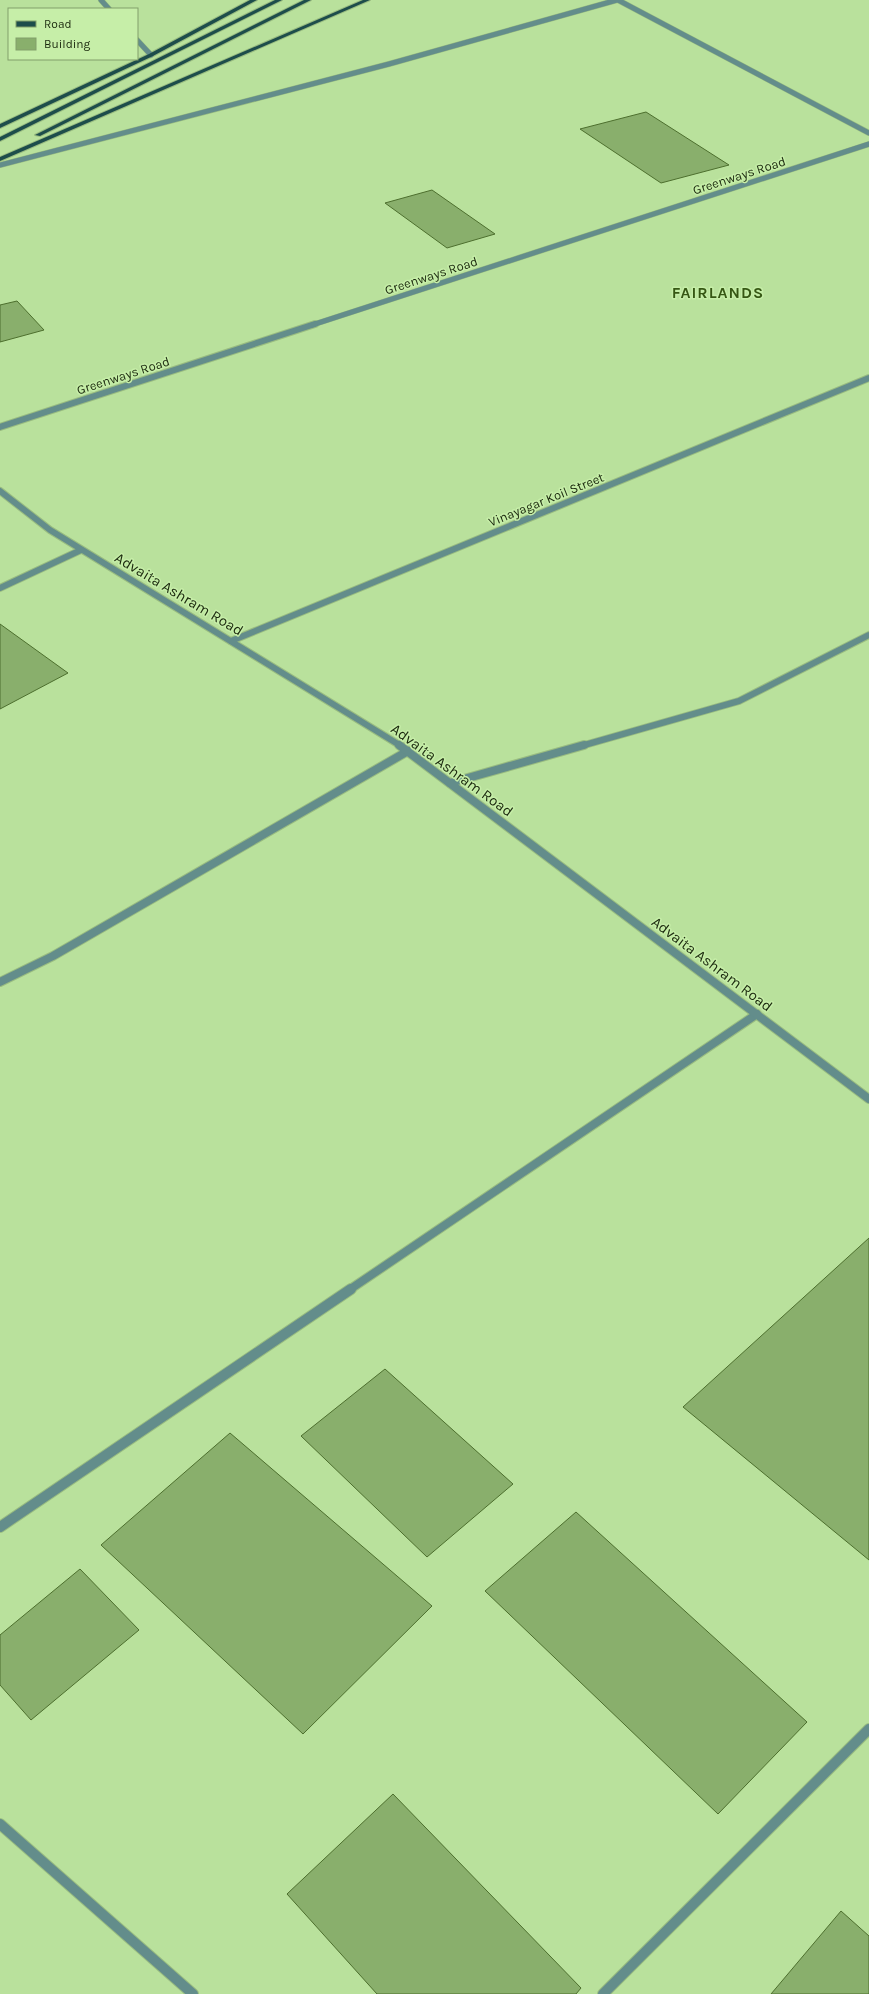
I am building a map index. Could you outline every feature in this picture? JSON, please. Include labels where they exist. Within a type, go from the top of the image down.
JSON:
[{"type":"main road","points":[[0,126],[151,55],[254,0]]},
{"type":"main road","points":[[0,139],[279,0]]},
{"type":"main road","points":[[0,156],[60,124],[308,0]]},
{"type":"main road","points":[[0,159],[367,0]]},
{"type":"street","points":[[101,0],[108,8]]},
{"type":"street","points":[[0,165],[389,64],[618,0],[869,133]]},
{"type":"street","points":[[138,41],[151,55]]},
{"type":"street","name":"Greenways Road","points":[[0,427],[869,144]]},
{"type":"street","name":"Vinayagar Koil Street","points":[[231,641],[869,378]]},
{"type":"street","name":"Advaita Ashram Road","points":[[0,491],[50,530],[81,550],[408,751],[869,1099]]},
{"type":"street","points":[[0,588],[81,550]]},
{"type":"street","points":[[450,783],[739,701],[867,638]]},
{"type":"street","points":[[0,982],[53,956],[408,751]]},
{"type":"street","points":[[0,1527],[757,1014]]},
{"type":"street","points":[[603,1994],[869,1729]]},
{"type":"street","points":[[0,1824],[193,1994]]},
{"type":"building","points":[[646,112],[729,165],[661,183],[580,129]]},
{"type":"building","points":[[432,190],[495,234],[447,248],[385,203]]},
{"type":"building","points":[[17,301],[44,330],[0,342],[0,305]]},
{"type":"building","points":[[0,624],[68,673],[0,709]]},
{"type":"building","points":[[869,1238],[869,1560],[683,1407]]},
{"type":"building","points":[[385,1369],[513,1484],[427,1557],[301,1436]]},
{"type":"building","points":[[230,1433],[432,1606],[303,1734],[101,1545]]},
{"type":"building","points":[[576,1512],[807,1722],[718,1814],[485,1591]]},
{"type":"building","points":[[80,1569],[139,1630],[31,1720],[0,1685],[0,1635]]},
{"type":"building","points":[[393,1794],[581,1988],[576,1994],[377,1994],[287,1894]]},
{"type":"building","points":[[841,1911],[869,1936],[869,1994],[771,1994]]},
{"type":"district","name":"FAIRLANDS","points":[[718,292]]}]
